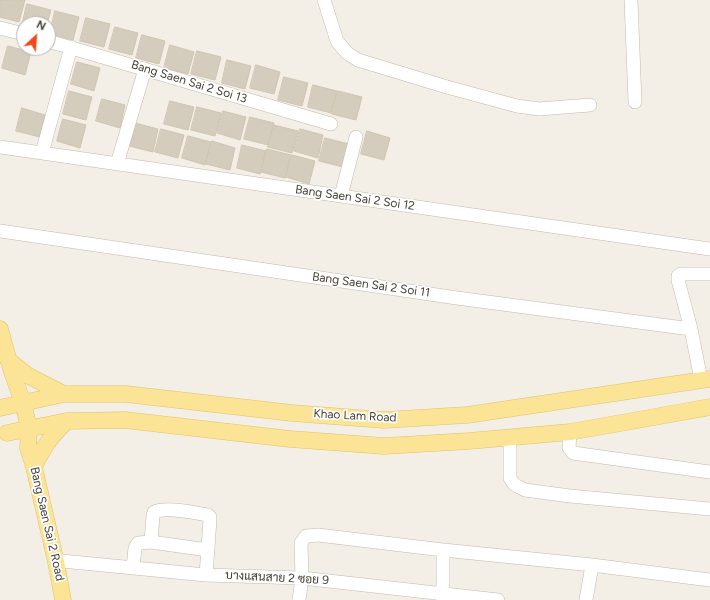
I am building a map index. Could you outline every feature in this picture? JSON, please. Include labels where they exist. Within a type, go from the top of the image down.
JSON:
[{"type":"main road","name":"Bang Saen Sai 2 Road","points":[[0,330],[8,360],[23,403],[29,428],[28,448],[34,467],[56,562],[63,600]]},
{"type":"main road","points":[[8,360],[27,375],[64,394]]},
{"type":"main road","name":"Khao Lam Road","points":[[0,408],[64,394],[126,394],[292,413],[384,420],[467,415],[706,380]]},
{"type":"main road","points":[[0,408],[3,433]]},
{"type":"main road","points":[[3,433],[67,421],[125,420],[290,439],[384,446],[510,438],[570,432],[710,408]]},
{"type":"main road","points":[[34,467],[46,443],[67,421]]},
{"type":"main road","points":[[3,433],[28,448]]},
{"type":"street","points":[[324,0],[337,41],[347,53],[358,60],[447,87],[517,106],[539,108],[590,105]]},
{"type":"street","points":[[631,0],[635,102]]},
{"type":"street","points":[[0,28],[16,32]]},
{"type":"street","name":"Bang Saen Sai 2 Soi 13","points":[[56,43],[331,124]]},
{"type":"street","points":[[42,153],[71,47]]},
{"type":"street","points":[[116,164],[145,69]]},
{"type":"street","points":[[341,196],[356,137]]},
{"type":"street","name":"Bang Saen Sai 2 Soi 12","points":[[0,147],[710,250]]},
{"type":"street","name":"Bang Saen Sai 2 Soi 11","points":[[0,231],[441,296],[691,329]]},
{"type":"street","points":[[706,380],[691,329],[678,276],[681,274],[710,274]]},
{"type":"street","points":[[570,432],[569,448],[573,453],[710,472]]},
{"type":"street","points":[[510,438],[510,478],[517,486],[525,490],[570,496],[710,509]]},
{"type":"street","points":[[151,542],[154,512],[159,510],[182,511],[208,515],[210,517],[206,575]]},
{"type":"street","points":[[299,600],[302,578],[301,543],[306,536],[318,535],[443,550],[592,565],[710,580]]},
{"type":"street","points":[[133,568],[135,548],[138,543],[151,542],[208,550]]},
{"type":"street","points":[[443,550],[444,597]]},
{"type":"street","name":"บางแสนสาย 2 ซอย 9","points":[[56,562],[62,561],[206,575],[302,578],[444,597],[498,600]]},
{"type":"street","points":[[586,600],[592,565]]},
{"type":"building","points":[[0,0],[25,0],[21,16],[16,16],[16,21],[0,17]]},
{"type":"building","points":[[27,4],[51,10],[49,16],[24,16]]},
{"type":"building","points":[[55,11],[79,17],[73,40],[56,36],[56,16],[54,16]]},
{"type":"building","points":[[86,18],[110,24],[104,47],[80,41]]},
{"type":"building","points":[[115,27],[138,33],[132,55],[109,49]]},
{"type":"building","points":[[142,35],[165,41],[159,64],[136,58]]},
{"type":"building","points":[[170,45],[194,52],[188,74],[164,68]]},
{"type":"building","points":[[8,46],[16,48],[16,56],[30,56],[25,75],[2,68]]},
{"type":"building","points":[[197,51],[221,57],[215,80],[191,74]]},
{"type":"building","points":[[227,60],[251,66],[245,89],[222,83]]},
{"type":"building","points":[[77,62],[100,68],[94,91],[71,84]]},
{"type":"building","points":[[256,65],[280,72],[274,94],[250,88]]},
{"type":"building","points":[[284,77],[308,83],[302,106],[278,100]]},
{"type":"building","points":[[313,85],[337,91],[331,113],[308,107]]},
{"type":"building","points":[[69,91],[92,97],[86,120],[63,114]]},
{"type":"building","points":[[338,91],[362,97],[356,120],[332,114]]},
{"type":"building","points":[[102,99],[125,105],[120,128],[96,121]]},
{"type":"building","points":[[170,101],[194,107],[188,130],[164,124]]},
{"type":"building","points":[[197,107],[221,113],[215,136],[191,130]]},
{"type":"building","points":[[22,108],[45,115],[40,137],[16,131]]},
{"type":"building","points":[[223,111],[246,117],[240,140],[217,133]]},
{"type":"building","points":[[250,117],[274,123],[268,145],[244,139]]},
{"type":"building","points":[[63,119],[86,125],[80,148],[57,141]]},
{"type":"building","points":[[135,123],[158,129],[153,152],[129,146]]},
{"type":"building","points":[[274,125],[298,131],[292,153],[268,147]]},
{"type":"building","points":[[161,129],[184,135],[178,158],[155,152]]},
{"type":"building","points":[[300,129],[323,135],[318,158],[294,151]]},
{"type":"building","points":[[367,131],[390,138],[384,160],[361,154]]},
{"type":"building","points":[[188,136],[211,142],[205,165],[182,158]]},
{"type":"building","points":[[325,138],[349,144],[343,167],[319,161]]},
{"type":"building","points":[[212,141],[235,148],[230,170],[206,164]]},
{"type":"building","points":[[242,145],[266,151],[260,174],[237,168]]},
{"type":"building","points":[[267,149],[291,155],[285,178],[261,172]]},
{"type":"building","points":[[292,155],[315,161],[309,184],[286,177]]}]
